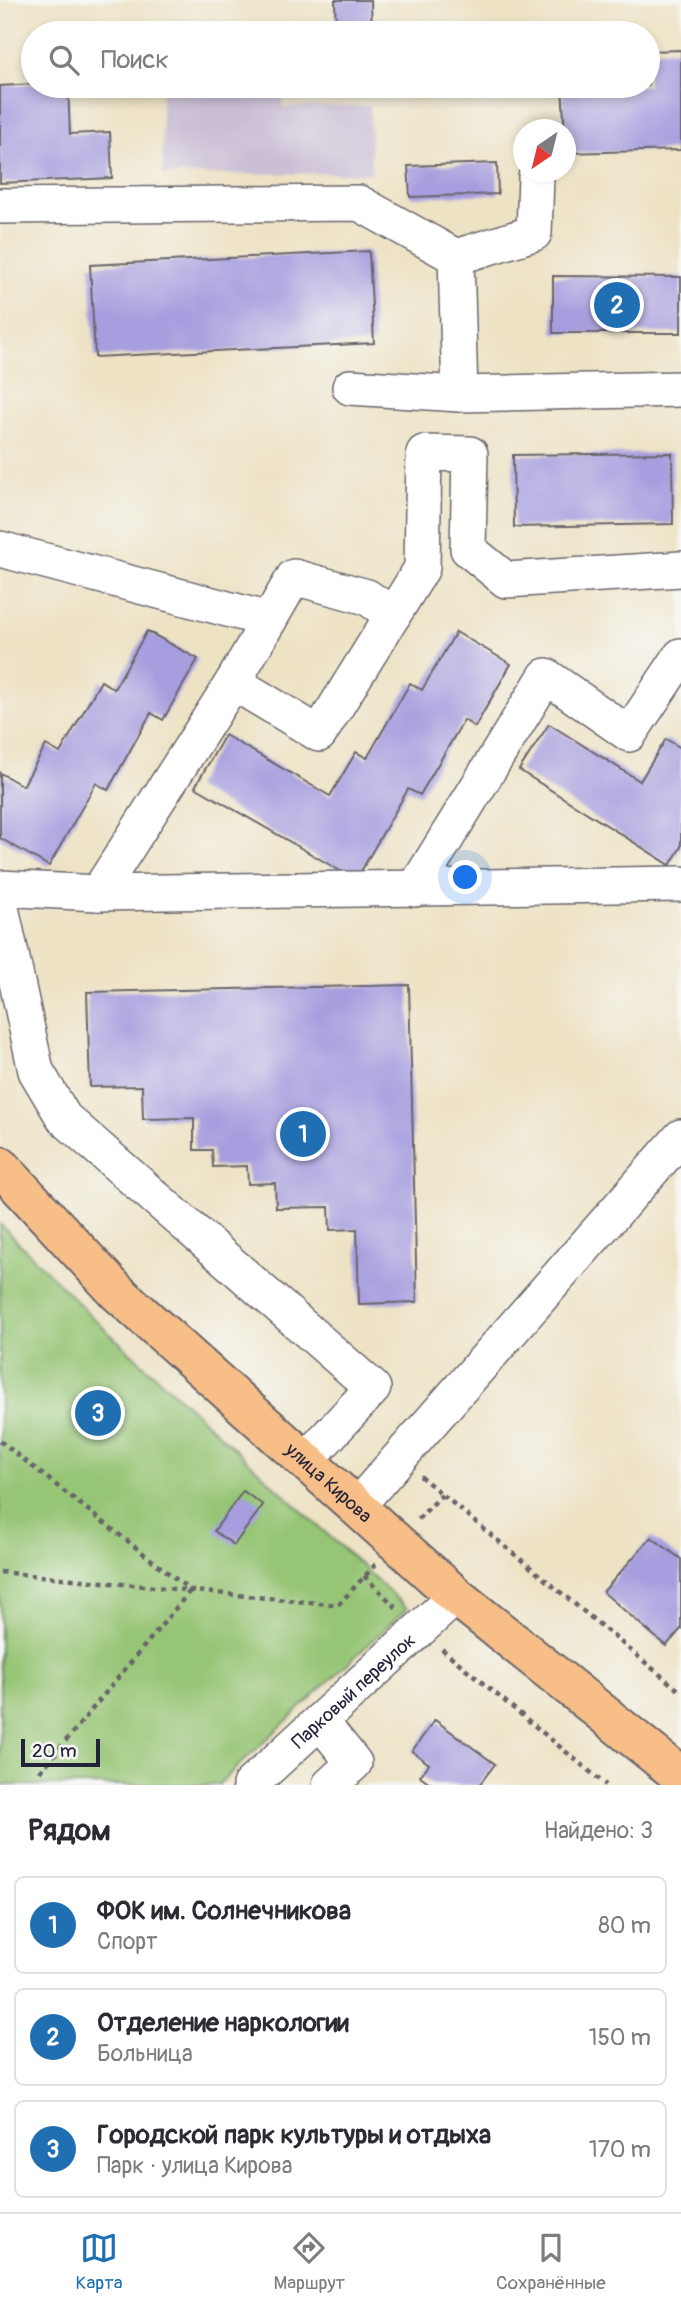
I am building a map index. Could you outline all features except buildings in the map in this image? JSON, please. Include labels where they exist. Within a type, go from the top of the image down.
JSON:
[{"type":"main road","name":"улица Кирова","points":[[0,1166],[117,1292],[456,1596],[681,1776]]},
{"type":"street","points":[[0,206],[359,203],[456,257],[534,233],[536,182]]},
{"type":"street","points":[[456,257],[460,394]]},
{"type":"street","points":[[350,387],[460,394],[681,388]]},
{"type":"street","points":[[233,682],[319,734],[422,568],[424,453],[470,454],[468,549],[506,580],[681,569]]},
{"type":"street","points":[[0,549],[270,620]]},
{"type":"street","points":[[98,893],[233,682],[295,577],[367,597],[393,615]]},
{"type":"street","points":[[415,889],[546,676],[629,734],[681,656]]},
{"type":"street","points":[[0,888],[98,893],[681,884]]},
{"type":"street","points":[[0,903],[36,1071],[64,1118],[373,1388],[306,1460]]},
{"type":"street","points":[[357,1506],[681,1137]]},
{"type":"street","name":"Парковый переулок","points":[[250,1785],[456,1596]]},
{"type":"street","points":[[320,1721],[354,1763],[330,1785]]},
{"type":"path","points":[[0,1441],[191,1591]]},
{"type":"path","points":[[399,1458],[681,1692]]},
{"type":"path","points":[[0,1572],[338,1605],[442,1495]]},
{"type":"path","points":[[365,1576],[419,1630],[606,1785]]},
{"type":"path","points":[[40,1772],[191,1591]]},
{"type":"shaded area","points":[[161,98],[283,98],[283,107],[370,106],[371,173],[163,175]]},
{"type":"green space","points":[[0,1224],[93,1318],[407,1608],[218,1785],[0,1785]]},
{"type":"place","name":"Отделение наркологии","points":[[617,305]]},
{"type":"place","name":"ФОК им. Солнечникова","points":[[303,1134]]},
{"type":"place","name":"Городской парк культуры и отдыха","points":[[98,1413]]}]
